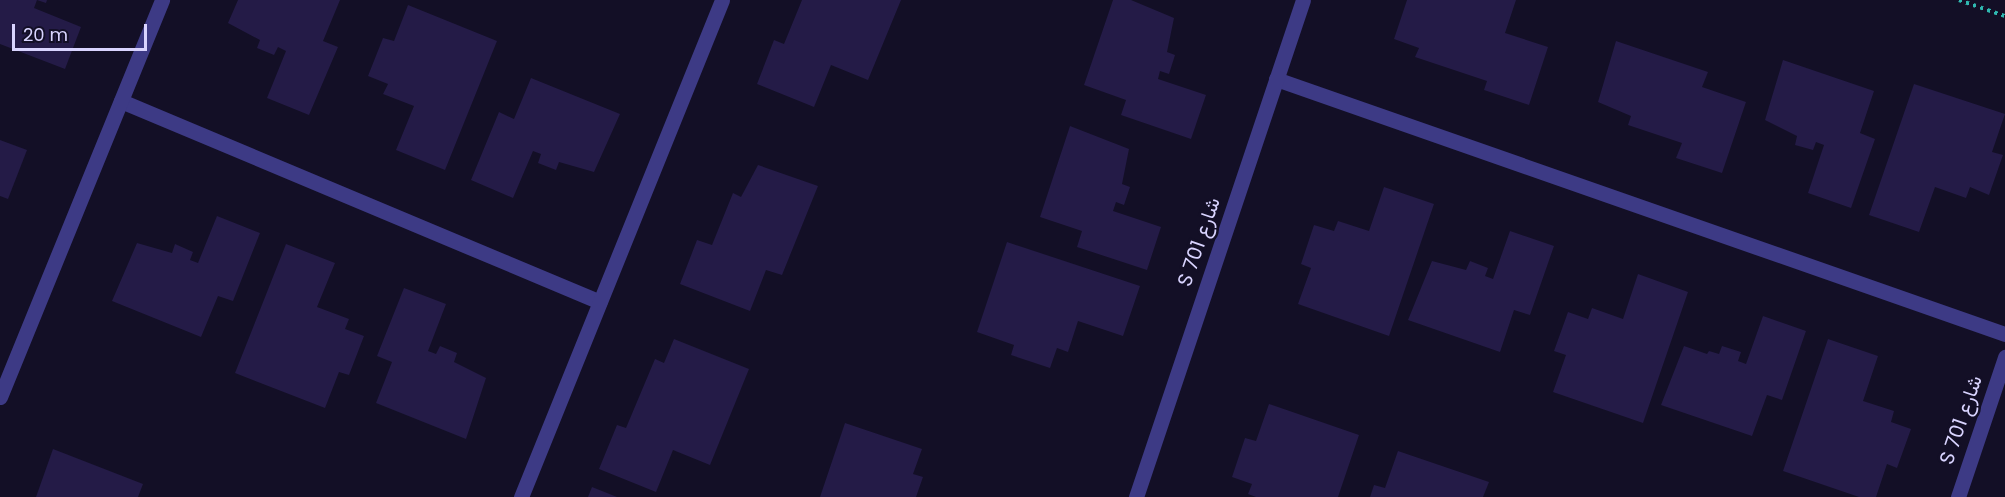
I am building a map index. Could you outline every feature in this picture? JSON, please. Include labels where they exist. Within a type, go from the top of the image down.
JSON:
[{"type":"street","points":[[0,397],[162,0]]},
{"type":"street","points":[[521,497],[722,0]]},
{"type":"street","name":"S 701 شارع","points":[[1136,497],[1303,0]]},
{"type":"street","points":[[1276,79],[2005,334]]},
{"type":"street","points":[[121,101],[600,302]]},
{"type":"street","name":"S 701 شارع","points":[[1958,497],[2005,357]]},
{"type":"path","points":[[1959,0],[2005,16]]},
{"type":"building","points":[[0,0],[37,0],[34,8],[81,27],[65,69],[0,44]]},
{"type":"building","points":[[238,0],[340,0],[323,41],[338,47],[309,115],[267,98],[286,51],[278,47],[274,55],[257,48],[260,40],[228,23]]},
{"type":"building","points":[[802,0],[901,0],[868,80],[831,65],[814,107],[757,84],[774,40],[784,44]]},
{"type":"building","points":[[1113,0],[1131,0],[1174,18],[1167,52],[1175,55],[1169,74],[1160,71],[1158,79],[1206,95],[1191,139],[1121,115],[1126,100],[1084,85]]},
{"type":"building","points":[[1407,0],[1516,0],[1505,33],[1548,47],[1529,105],[1484,90],[1487,81],[1415,57],[1419,48],[1394,39]]},
{"type":"building","points":[[408,5],[497,41],[445,170],[396,150],[414,106],[383,94],[388,84],[368,76],[383,38],[394,41]]},
{"type":"building","points":[[1616,41],[1708,72],[1702,87],[1746,102],[1722,173],[1676,158],[1682,143],[1628,125],[1631,116],[1598,102]]},
{"type":"building","points":[[1783,60],[1874,91],[1860,133],[1875,139],[1851,208],[1808,193],[1824,145],[1816,142],[1813,150],[1795,145],[1797,136],[1765,120]]},
{"type":"building","points":[[531,78],[620,114],[594,172],[559,162],[556,170],[538,163],[541,154],[533,151],[513,198],[471,180],[499,112],[514,119]]},
{"type":"building","points":[[1914,84],[2005,114],[1992,152],[2003,155],[1989,195],[1970,187],[1966,198],[1935,187],[1919,232],[1869,215]]},
{"type":"building","points":[[1070,126],[1129,149],[1122,184],[1130,187],[1124,205],[1116,202],[1113,211],[1161,227],[1147,270],[1077,247],[1082,231],[1040,217]]},
{"type":"building","points":[[0,140],[27,150],[8,199],[0,196]]},
{"type":"building","points":[[758,165],[818,186],[782,275],[766,270],[750,311],[680,284],[697,240],[712,245],[733,193],[741,197]]},
{"type":"building","points":[[1384,187],[1434,204],[1389,336],[1298,304],[1311,268],[1301,264],[1314,225],[1334,231],[1338,221],[1369,231]]},
{"type":"building","points":[[217,216],[260,233],[233,301],[218,296],[201,337],[112,301],[137,243],[172,253],[175,244],[193,252],[190,260],[198,263]]},
{"type":"building","points":[[1510,231],[1554,246],[1530,315],[1514,310],[1500,352],[1408,320],[1432,261],[1466,270],[1470,261],[1488,268],[1485,276],[1493,279]]},
{"type":"building","points":[[1007,242],[1140,286],[1123,336],[1078,321],[1068,352],[1057,348],[1050,368],[1011,355],[1014,345],[977,332]]},
{"type":"building","points":[[286,244],[335,263],[317,307],[349,319],[345,329],[364,336],[349,375],[339,372],[325,408],[235,373]]},
{"type":"building","points":[[1638,274],[1688,292],[1643,423],[1553,392],[1566,355],[1554,351],[1568,312],[1588,319],[1592,308],[1623,319]]},
{"type":"building","points":[[404,288],[446,304],[428,351],[436,354],[440,346],[457,353],[454,362],[486,378],[466,439],[376,403],[392,362],[377,356]]},
{"type":"building","points":[[1763,316],[1806,331],[1782,400],[1767,395],[1752,436],[1661,405],[1684,346],[1707,354],[1709,351],[1719,354],[1722,346],[1741,352],[1738,361],[1746,364]]},
{"type":"building","points":[[674,339],[749,369],[710,465],[673,450],[656,492],[599,469],[617,425],[626,428],[655,359],[664,363]]},
{"type":"building","points":[[1828,339],[1878,356],[1863,401],[1894,411],[1891,422],[1911,429],[1897,468],[1887,464],[1876,497],[1859,497],[1783,471]]},
{"type":"building","points":[[1269,404],[1359,435],[1338,497],[1256,497],[1248,494],[1252,484],[1232,477],[1245,438],[1256,441]]},
{"type":"building","points":[[845,423],[922,449],[913,474],[923,477],[916,497],[820,497]]},
{"type":"building","points":[[53,449],[143,484],[138,497],[36,497]]},
{"type":"building","points":[[1398,451],[1489,482],[1483,497],[1370,497],[1374,485],[1385,488]]},
{"type":"building","points":[[592,487],[617,497],[588,497]]}]
